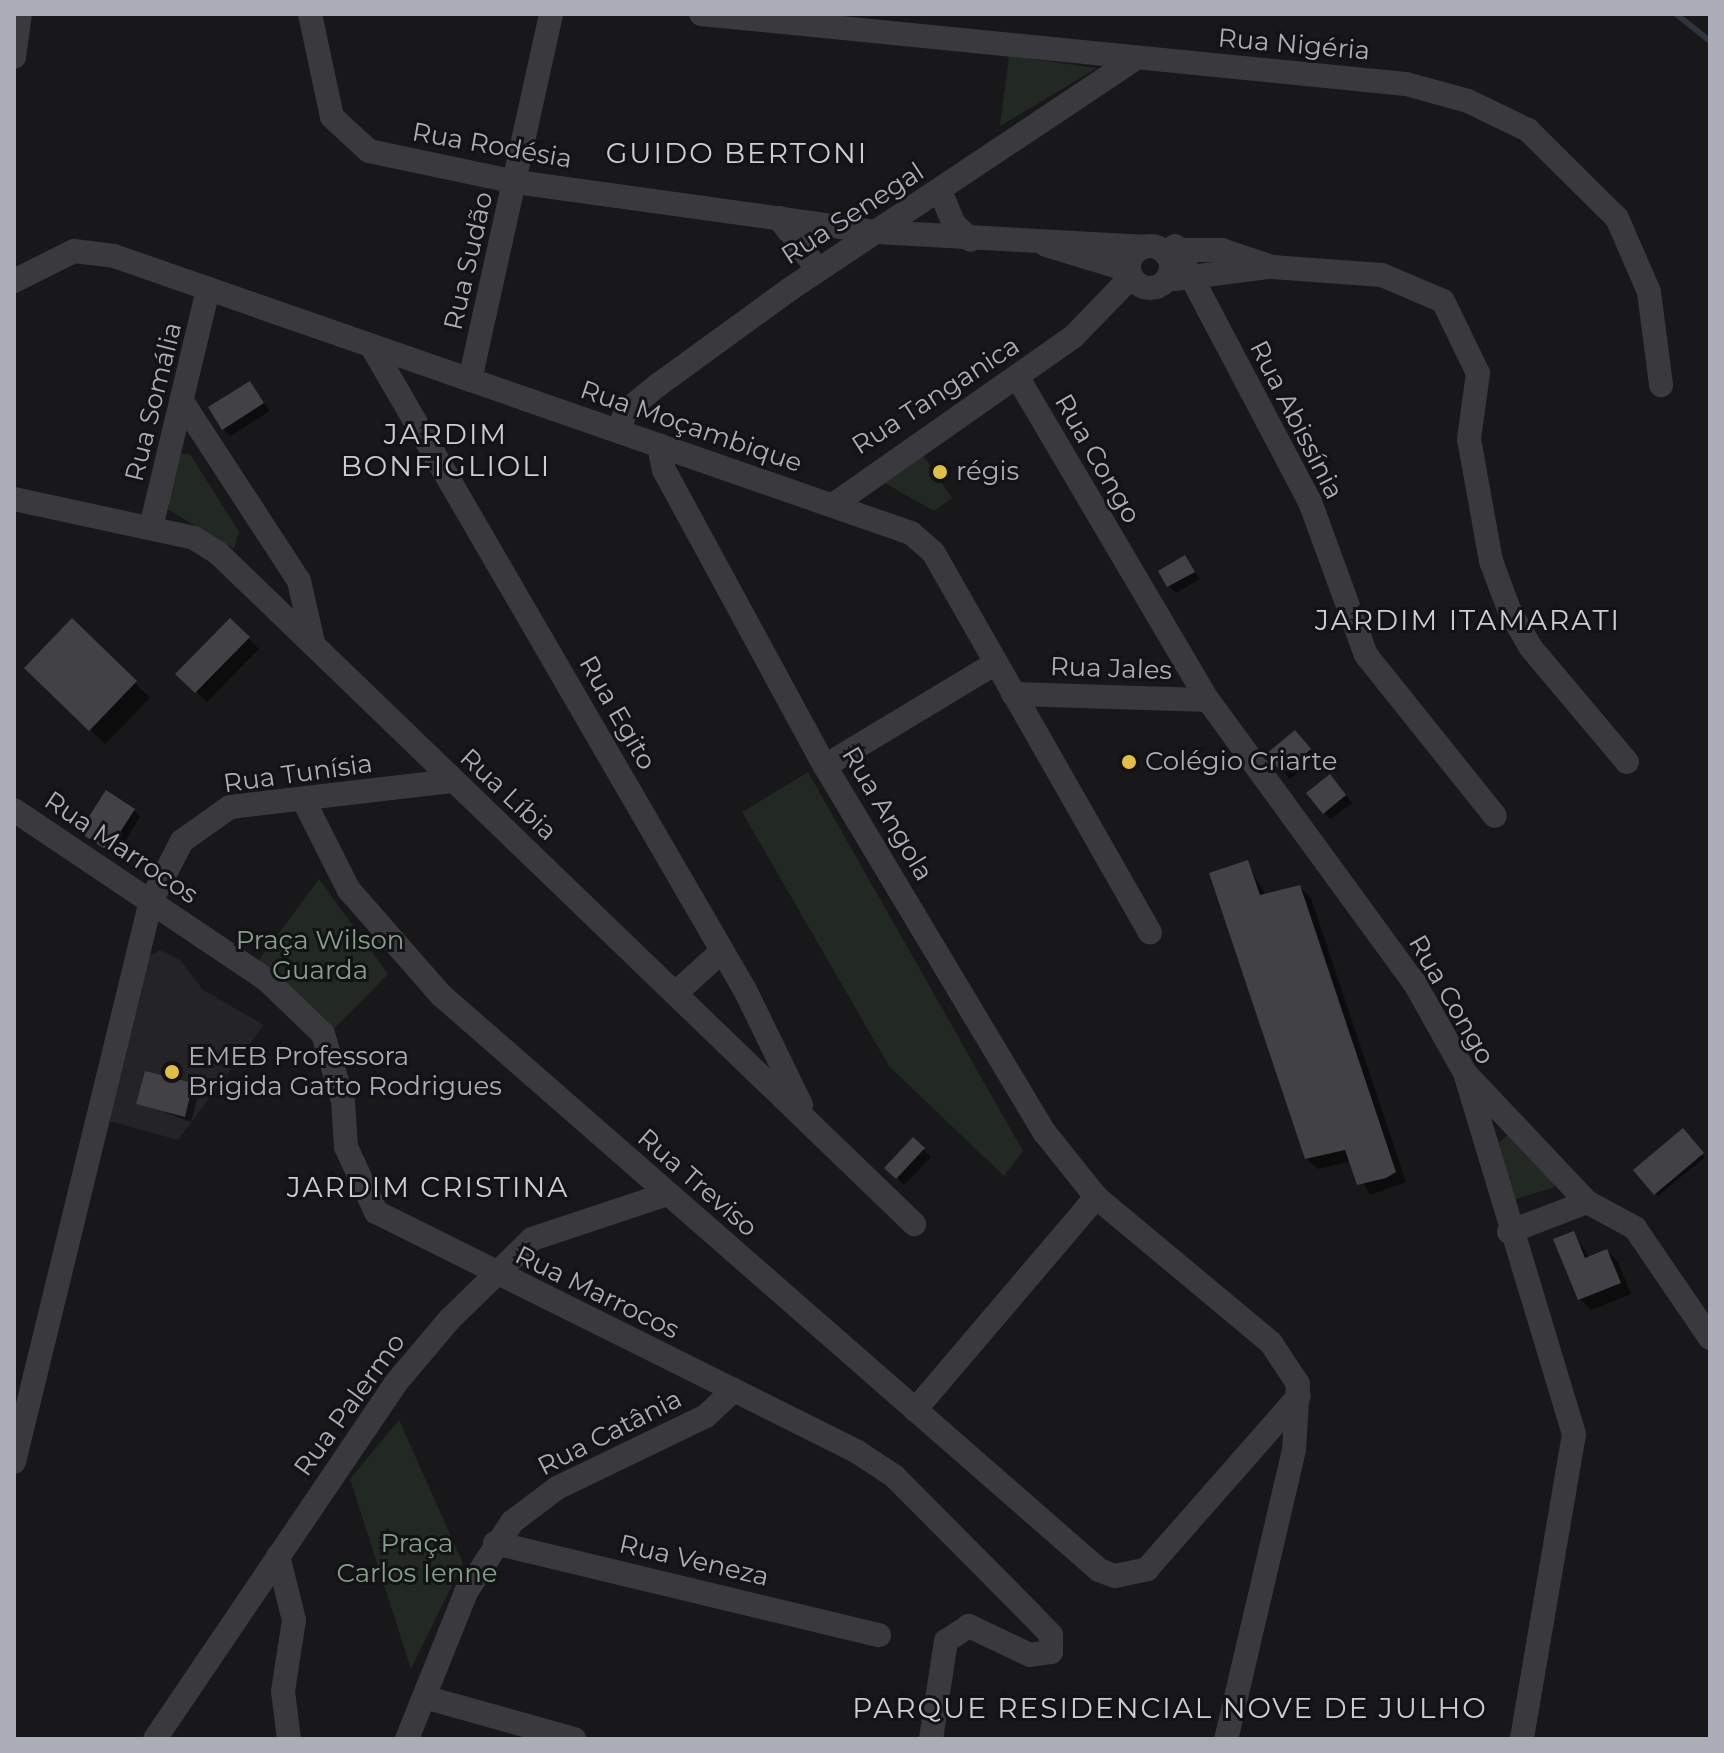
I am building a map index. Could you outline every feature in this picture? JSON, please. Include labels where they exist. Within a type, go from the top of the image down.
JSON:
[{"type":"street","points":[[14,57],[20,14]]},
{"type":"street","name":"Rua Rodésia","points":[[310,14],[332,117],[349,137],[369,151],[516,182],[877,232],[1046,245],[1093,239],[1161,248],[1222,250],[1272,267]]},
{"type":"street","name":"Rua Sudão","points":[[470,380],[551,14]]},
{"type":"street","name":"Rua Nigéria","points":[[701,14],[1134,60],[1406,84],[1468,101],[1528,130],[1617,218],[1640,262],[1661,385]]},
{"type":"street","name":"Rua Senegal","points":[[618,431],[626,411],[658,385],[818,270],[1134,60]]},
{"type":"street","points":[[940,191],[954,224],[971,240]]},
{"type":"street","points":[[779,218],[818,270]]},
{"type":"street","name":"Rua Rodésia","points":[[1046,245],[1153,278],[1272,267]]},
{"type":"street","name":"Rua Abissínia","points":[[1161,248],[1153,278],[1310,502],[1366,655],[1495,816]]},
{"type":"street","name":"Rua Tanganica","points":[[833,505],[850,486],[1018,378],[1153,278],[1161,248]]},
{"type":"street","name":"Rua Moçambique","points":[[14,281],[49,260],[95,251],[911,533],[933,552],[1150,933]]},
{"type":"street","points":[[1272,267],[1382,275],[1443,301],[1458,321],[1478,373],[1469,439],[1478,503],[1510,612],[1531,648],[1627,762]]},
{"type":"street","name":"Rua Somália","points":[[151,527],[185,406],[208,289]]},
{"type":"street","name":"Rua Egito","points":[[372,347],[722,951],[804,1111]]},
{"type":"street","name":"Rua Congo","points":[[1018,378],[1208,700],[1414,982],[1465,1073],[1509,1232],[1552,1346],[1574,1434],[1522,1739]]},
{"type":"street","points":[[185,406],[299,581],[313,642]]},
{"type":"street","name":"Rua Angola","points":[[659,445],[664,470],[825,766],[1002,1067],[1096,1197],[1271,1343],[1294,1374],[1299,1396]]},
{"type":"street","name":"Rua Líbia","points":[[14,499],[151,527],[209,546],[263,593],[451,781],[804,1111],[914,1224]]},
{"type":"street","points":[[263,593],[272,567],[266,528]]},
{"type":"street","points":[[825,766],[996,663]]},
{"type":"street","name":"Rua Jales","points":[[1013,694],[1208,700]]},
{"type":"street","name":"Rua Tunísia","points":[[151,901],[182,841],[206,819],[230,807],[451,781]]},
{"type":"street","name":"Rua Treviso","points":[[303,799],[349,890],[395,951],[667,1194],[1099,1570],[1115,1576],[1147,1569],[1299,1396]]},
{"type":"street","name":"Rua Marrocos","points":[[14,810],[267,980],[323,1034],[350,1159],[376,1212],[494,1275],[734,1390],[894,1476],[1051,1635],[1051,1652],[1030,1655],[969,1626],[956,1628],[946,1641],[931,1739]]},
{"type":"street","points":[[14,1462],[151,901]]},
{"type":"street","points":[[677,992],[722,951]]},
{"type":"street","points":[[1465,1073],[1587,1202],[1635,1228],[1710,1338]]},
{"type":"street","name":"Rua Palermo","points":[[155,1739],[395,1384],[494,1275],[549,1230],[667,1194]]},
{"type":"street","points":[[915,1410],[1096,1197]]},
{"type":"street","points":[[1509,1232],[1587,1202]]},
{"type":"street","name":"Rua Catânia","points":[[407,1739],[466,1592],[495,1543],[557,1488],[706,1416],[734,1390]]},
{"type":"street","points":[[1226,1739],[1294,1450],[1299,1396]]},
{"type":"street","name":"Rua Veneza","points":[[495,1543],[879,1635]]},
{"type":"street","points":[[278,1556],[294,1620],[283,1691],[289,1739]]},
{"type":"street","points":[[424,1697],[574,1739]]},
{"type":"shaded area","name":"EMEB Professora Brigida Gatto Rodrigues","points":[[160,950],[180,960],[203,990],[264,1025],[178,1140],[102,1119],[144,959]]},
{"type":"green space","points":[[1009,56],[1097,68],[1000,126]]},
{"type":"green space","points":[[916,445],[952,498],[934,511],[883,482]]},
{"type":"green space","points":[[180,454],[190,454],[239,532],[234,549],[167,509]]},
{"type":"green space","points":[[808,772],[1023,1151],[1004,1176],[889,1066],[742,812]]},
{"type":"green space","name":"Praça Wilson Guarda","points":[[319,879],[388,974],[332,1031],[259,960]]},
{"type":"green space","points":[[1511,1132],[1548,1171],[1555,1187],[1513,1200],[1494,1147]]},
{"type":"green space","name":"Praça Carlos Ienne","points":[[399,1420],[463,1563],[411,1669],[350,1479]]},
{"type":"building","points":[[250,381],[264,403],[222,430],[208,407]]},
{"type":"building","points":[[1185,555],[1195,572],[1167,587],[1158,571]]},
{"type":"building","points":[[72,618],[137,681],[89,731],[24,668]]},
{"type":"building","points":[[230,618],[250,637],[195,693],[175,674]]},
{"type":"building","points":[[1295,730],[1311,749],[1282,773],[1266,754]]},
{"type":"building","points":[[1330,774],[1346,795],[1323,814],[1306,793]]},
{"type":"building","points":[[106,790],[135,809],[108,851],[79,832]]},
{"type":"building","points":[[1248,860],[1260,895],[1300,885],[1396,1172],[1386,1178],[1357,1185],[1345,1150],[1305,1159],[1209,873]]},
{"type":"building","points":[[145,1071],[193,1083],[185,1117],[136,1104]]},
{"type":"building","points":[[1683,1128],[1704,1153],[1654,1195],[1633,1170]]},
{"type":"building","points":[[913,1137],[925,1148],[896,1179],[884,1168]]},
{"type":"building","points":[[1574,1231],[1585,1258],[1607,1249],[1621,1283],[1578,1300],[1553,1239]]},
{"type":"waterway","points":[[1676,14],[1710,41]]},
{"type":"place","name":"régis","points":[[940,472]]},
{"type":"place","name":"Colégio Criarte","points":[[1129,762]]},
{"type":"place","name":"EMEB Professora Brigida Gatto Rodrigues","points":[[172,1072]]},
{"type":"district","name":"GUIDO BERTONI","points":[[737,153]]},
{"type":"district","name":"JARDIM BONFIGLIOLI","points":[[446,450]]},
{"type":"district","name":"JARDIM ITAMARATI","points":[[1468,620]]},
{"type":"district","name":"JARDIM CRISTINA","points":[[428,1187]]},
{"type":"district","name":"PARQUE RESIDENCIAL NOVE DE JULHO","points":[[1170,1708]]}]
